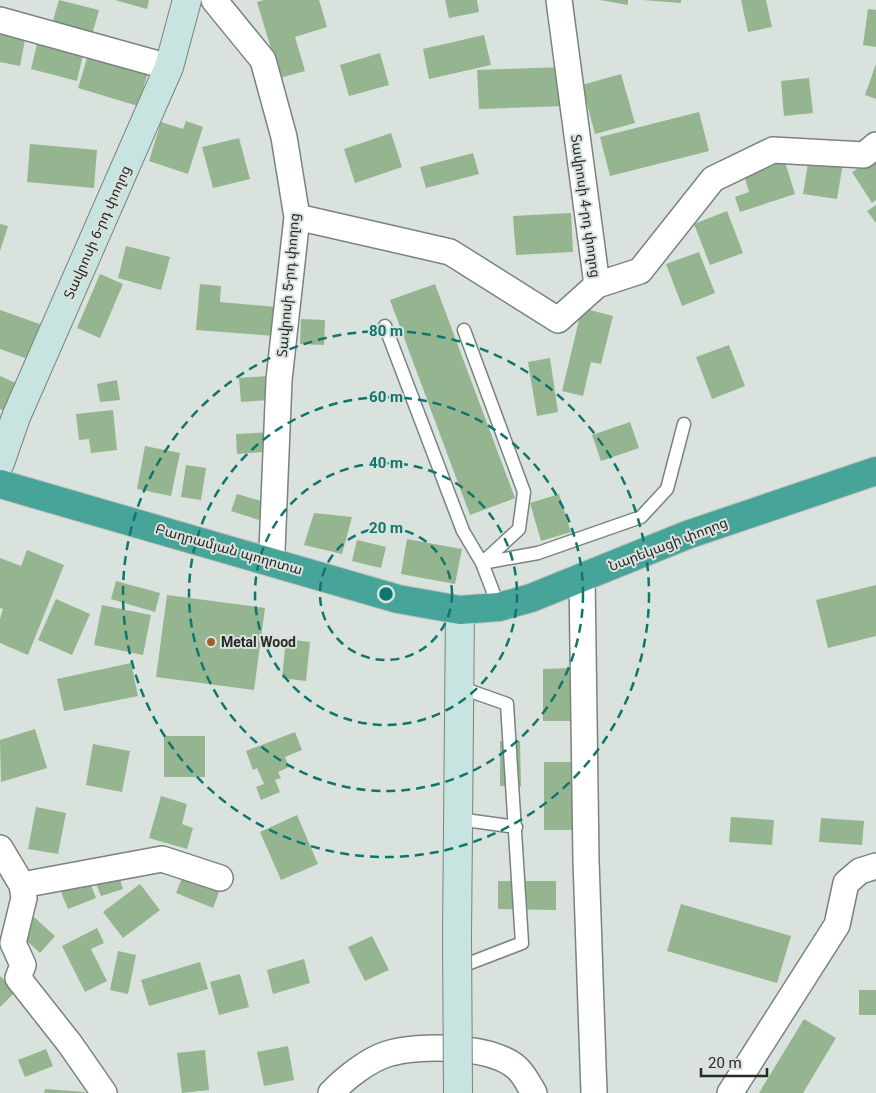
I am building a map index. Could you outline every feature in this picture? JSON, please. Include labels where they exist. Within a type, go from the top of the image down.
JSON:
[{"type":"highway","name":"Նարեկացի փողոց","points":[[460,610],[499,607],[531,598],[688,536],[876,471]]},
{"type":"highway","name":"Բաղրամյան պողոտա","points":[[0,484],[398,598],[460,610]]},
{"type":"street","name":"Տավրոսի 6-րդ փողոց","points":[[0,463],[16,417],[169,68],[187,0]]},
{"type":"street","name":"Տավրոսի 5-րդ փողոց","points":[[214,0],[263,60],[284,137],[297,217],[279,380],[272,550],[269,560]]},
{"type":"street","name":"Տավրոսի 4-րդ փողոց","points":[[297,217],[450,252],[558,320],[597,285],[559,0]]},
{"type":"street","points":[[0,20],[169,68]]},
{"type":"street","points":[[597,285],[640,271],[713,179],[773,150],[864,154],[876,145]]},
{"type":"street","points":[[582,577],[586,860],[594,1093]]},
{"type":"street","points":[[458,1093],[457,936],[460,610]]},
{"type":"street","points":[[0,848],[22,885],[24,898],[13,943],[12,962],[18,978],[70,1044],[104,1093]]},
{"type":"street","points":[[22,885],[162,859],[220,878]]},
{"type":"street","points":[[730,1093],[837,925],[846,883],[860,871],[876,866]]},
{"type":"street","points":[[330,1093],[361,1069],[386,1054],[415,1049],[439,1048],[489,1054],[502,1060],[517,1068],[534,1093]]},
{"type":"lane","points":[[385,326],[463,531],[482,563],[499,607]]},
{"type":"lane","points":[[464,330],[524,492],[519,528],[482,563]]},
{"type":"lane","points":[[482,563],[538,553],[642,517],[667,489],[684,424]]},
{"type":"lane","points":[[457,968],[522,943],[507,704],[459,687]]},
{"type":"lane","points":[[458,819],[516,828]]},
{"type":"building","points":[[59,0],[99,10],[92,35],[52,24]]},
{"type":"building","points":[[115,0],[149,0],[147,9]]},
{"type":"building","points":[[264,0],[319,0],[327,27],[295,37],[305,71],[280,78],[257,2]]},
{"type":"building","points":[[445,0],[477,0],[479,12],[449,18]]},
{"type":"building","points":[[600,0],[628,0],[628,5]]},
{"type":"building","points":[[642,0],[681,0],[681,3]]},
{"type":"building","points":[[741,0],[766,0],[772,27],[748,32]]},
{"type":"building","points":[[868,9],[876,10],[876,47],[863,45]]},
{"type":"building","points":[[0,29],[26,34],[20,66],[0,62]]},
{"type":"building","points":[[484,35],[491,65],[429,79],[423,49]]},
{"type":"building","points":[[37,44],[83,55],[77,81],[31,69]]},
{"type":"building","points":[[380,53],[389,85],[349,96],[340,65]]},
{"type":"building","points":[[88,55],[148,72],[138,106],[78,88]]},
{"type":"building","points":[[876,64],[876,99],[865,95]]},
{"type":"building","points":[[563,67],[564,106],[479,109],[477,70]]},
{"type":"building","points":[[621,74],[635,123],[595,134],[582,85]]},
{"type":"building","points":[[809,78],[813,113],[784,116],[781,81]]},
{"type":"building","points":[[699,112],[709,151],[610,176],[600,137]]},
{"type":"building","points":[[186,121],[203,127],[188,174],[149,161],[161,122],[183,129]]},
{"type":"building","points":[[391,133],[402,167],[355,183],[344,149]]},
{"type":"building","points":[[239,138],[250,179],[213,188],[202,147]]},
{"type":"building","points":[[30,144],[97,150],[94,188],[27,182]]},
{"type":"building","points":[[473,153],[479,174],[426,188],[420,167]]},
{"type":"building","points":[[809,157],[843,163],[837,199],[803,194]]},
{"type":"building","points":[[876,157],[876,200],[872,203],[852,172]]},
{"type":"building","points":[[784,159],[795,194],[740,212],[735,197],[749,192],[743,172]]},
{"type":"building","points":[[876,205],[876,223],[867,211]]},
{"type":"building","points":[[727,211],[743,253],[710,265],[694,224]]},
{"type":"building","points":[[571,213],[573,252],[516,255],[513,216]]},
{"type":"building","points":[[0,224],[8,226],[0,251]]},
{"type":"building","points":[[126,246],[170,257],[161,290],[118,278]]},
{"type":"building","points":[[699,252],[715,293],[682,306],[666,264]]},
{"type":"building","points":[[100,274],[123,284],[100,338],[77,328]]},
{"type":"building","points":[[200,284],[221,286],[220,302],[277,307],[275,336],[196,330]]},
{"type":"building","points":[[435,284],[515,498],[470,515],[390,300]]},
{"type":"building","points":[[582,308],[613,316],[601,364],[591,362],[583,396],[562,391]]},
{"type":"building","points":[[0,310],[48,327],[36,362],[0,349]]},
{"type":"building","points":[[301,319],[325,320],[324,345],[300,344]]},
{"type":"building","points":[[729,345],[745,386],[712,399],[696,357]]},
{"type":"building","points":[[550,358],[558,412],[537,416],[528,362]]},
{"type":"building","points":[[0,376],[20,385],[8,413],[0,409]]},
{"type":"building","points":[[268,376],[270,400],[241,402],[239,378]]},
{"type":"building","points":[[117,380],[120,400],[100,402],[97,384]]},
{"type":"building","points":[[113,410],[117,450],[91,453],[89,439],[79,440],[76,414]]},
{"type":"building","points":[[630,422],[639,448],[601,461],[592,435]]},
{"type":"building","points":[[274,432],[275,451],[237,454],[236,434]]},
{"type":"building","points":[[145,446],[180,453],[171,496],[137,489]]},
{"type":"building","points":[[186,465],[206,468],[201,500],[181,497]]},
{"type":"building","points":[[237,494],[265,502],[259,520],[231,511]]},
{"type":"building","points":[[559,494],[571,532],[541,541],[530,503]]},
{"type":"building","points":[[314,513],[352,517],[342,554],[304,545]]},
{"type":"building","points":[[407,539],[462,549],[455,584],[401,574]]},
{"type":"building","points":[[357,540],[386,547],[381,568],[352,561]]},
{"type":"building","points":[[27,550],[64,565],[28,655],[0,643],[0,619],[3,609],[0,608],[0,558],[21,566]]},
{"type":"building","points":[[116,581],[160,593],[155,612],[111,599]]},
{"type":"building","points":[[876,585],[876,636],[828,648],[816,600]]},
{"type":"building","name":"Metal Wood","points":[[167,595],[265,608],[254,690],[156,677]]},
{"type":"building","points":[[56,599],[90,614],[72,655],[38,640]]},
{"type":"building","points":[[102,605],[151,615],[143,655],[94,645]]},
{"type":"building","points":[[286,639],[310,642],[306,681],[282,678]]},
{"type":"building","points":[[131,663],[138,696],[64,711],[57,679]]},
{"type":"building","points":[[572,668],[572,721],[543,721],[543,669]]},
{"type":"building","points":[[35,729],[47,768],[1,782],[0,740]]},
{"type":"building","points":[[295,732],[302,750],[285,757],[289,767],[278,772],[281,778],[275,780],[280,792],[261,800],[256,787],[264,784],[257,768],[253,770],[246,751]]},
{"type":"building","points":[[164,736],[205,736],[205,777],[164,777]]},
{"type":"building","points":[[500,741],[520,741],[521,786],[500,786]]},
{"type":"building","points":[[93,744],[130,751],[122,792],[86,785]]},
{"type":"building","points":[[544,762],[578,762],[578,830],[544,830]]},
{"type":"building","points":[[161,796],[187,804],[182,824],[193,828],[187,849],[149,838]]},
{"type":"building","points":[[36,807],[66,813],[58,854],[28,849]]},
{"type":"building","points":[[297,815],[318,864],[281,880],[260,832]]},
{"type":"building","points":[[731,817],[774,820],[772,845],[729,842]]},
{"type":"building","points":[[821,818],[864,821],[862,845],[819,842]]},
{"type":"building","points":[[118,873],[123,889],[101,896],[95,881]]},
{"type":"building","points":[[184,873],[221,887],[213,908],[176,893]]},
{"type":"building","points":[[89,880],[96,898],[68,909],[61,892]]},
{"type":"building","points":[[498,881],[556,881],[556,910],[498,909]]},
{"type":"building","points":[[140,884],[160,910],[123,938],[103,912]]},
{"type":"building","points":[[681,904],[791,936],[777,983],[667,951]]},
{"type":"building","points":[[34,917],[55,936],[40,953],[19,934]]},
{"type":"building","points":[[97,928],[104,943],[91,949],[107,981],[85,992],[62,946]]},
{"type":"building","points":[[372,936],[389,970],[365,981],[348,947]]},
{"type":"building","points":[[118,951],[136,955],[128,994],[110,990]]},
{"type":"building","points":[[304,959],[310,983],[273,994],[267,970]]},
{"type":"building","points":[[200,962],[208,989],[149,1006],[141,980]]},
{"type":"building","points":[[240,974],[249,1007],[219,1015],[210,982]]},
{"type":"building","points":[[0,976],[16,991],[0,1007]]},
{"type":"building","points":[[859,990],[876,990],[876,1015],[859,1015]]},
{"type":"building","points":[[804,1019],[836,1038],[803,1093],[759,1093]]},
{"type":"building","points":[[288,1046],[294,1080],[264,1086],[257,1052]]},
{"type":"building","points":[[46,1049],[53,1066],[25,1077],[18,1060]]},
{"type":"building","points":[[205,1050],[209,1090],[182,1093],[177,1053]]},
{"type":"building","points":[[45,1089],[85,1092],[85,1093],[44,1093]]},
{"type":"place","name":"Metal Wood","points":[[211,642]]}]
